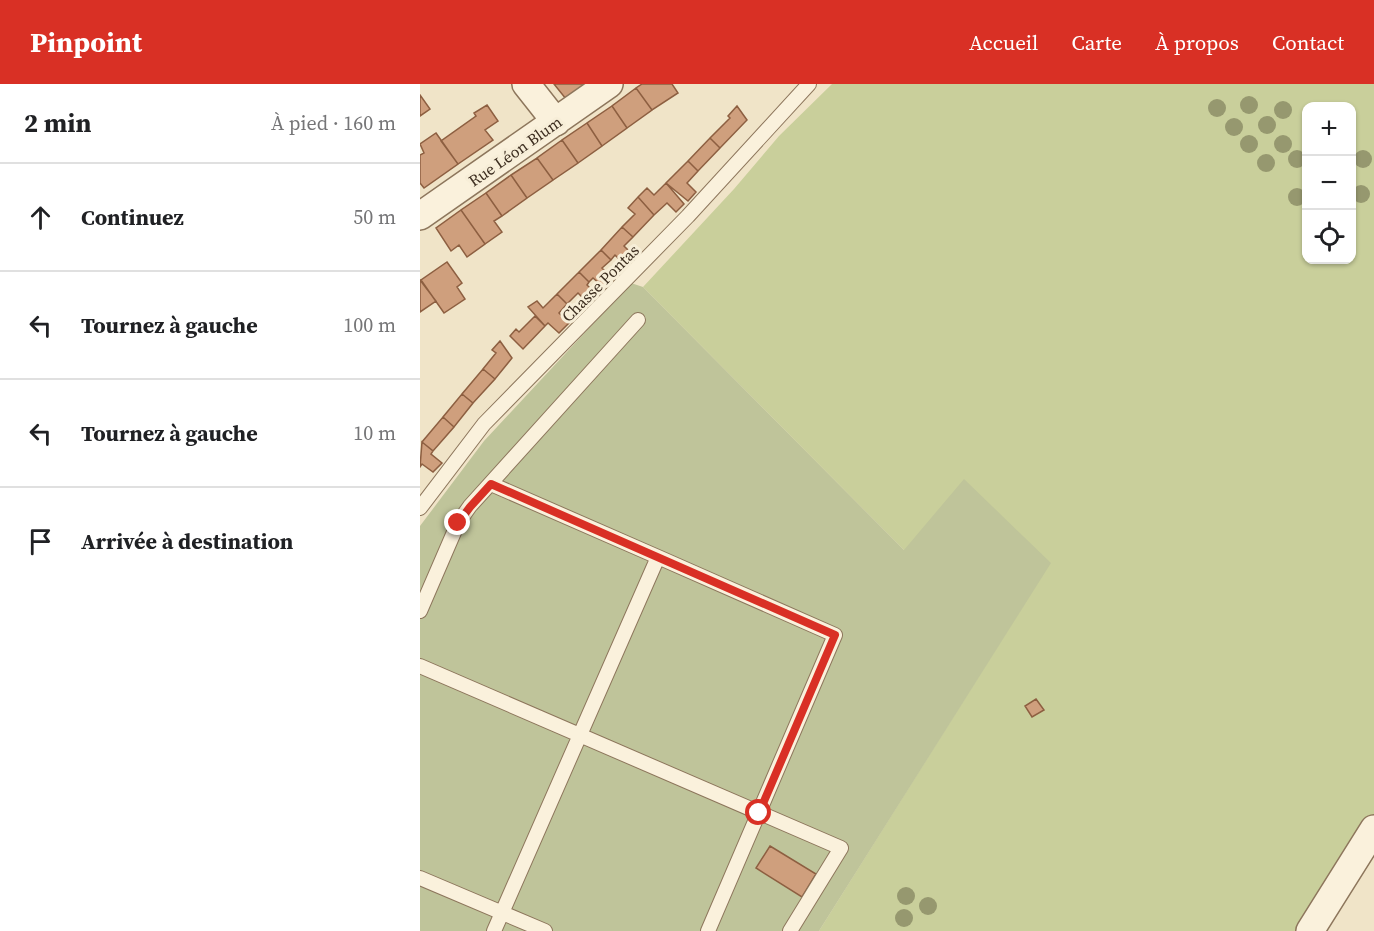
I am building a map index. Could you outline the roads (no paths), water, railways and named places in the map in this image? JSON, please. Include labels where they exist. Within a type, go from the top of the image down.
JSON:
[{"type":"street","points":[[526,84],[556,123]]},
{"type":"street","name":"Rue Léon Blum","points":[[420,216],[609,84]]},
{"type":"street","points":[[1311,931],[1374,829]]},
{"type":"lane","name":"Chasse Pontas","points":[[420,508],[484,424],[688,216],[809,84]]},
{"type":"lane","points":[[420,611],[458,523],[638,320]]},
{"type":"lane","points":[[491,484],[835,635],[708,931]]},
{"type":"lane","points":[[494,931],[658,557]]},
{"type":"lane","points":[[420,666],[841,848],[790,931]]},
{"type":"lane","points":[[420,878],[545,931]]}]
